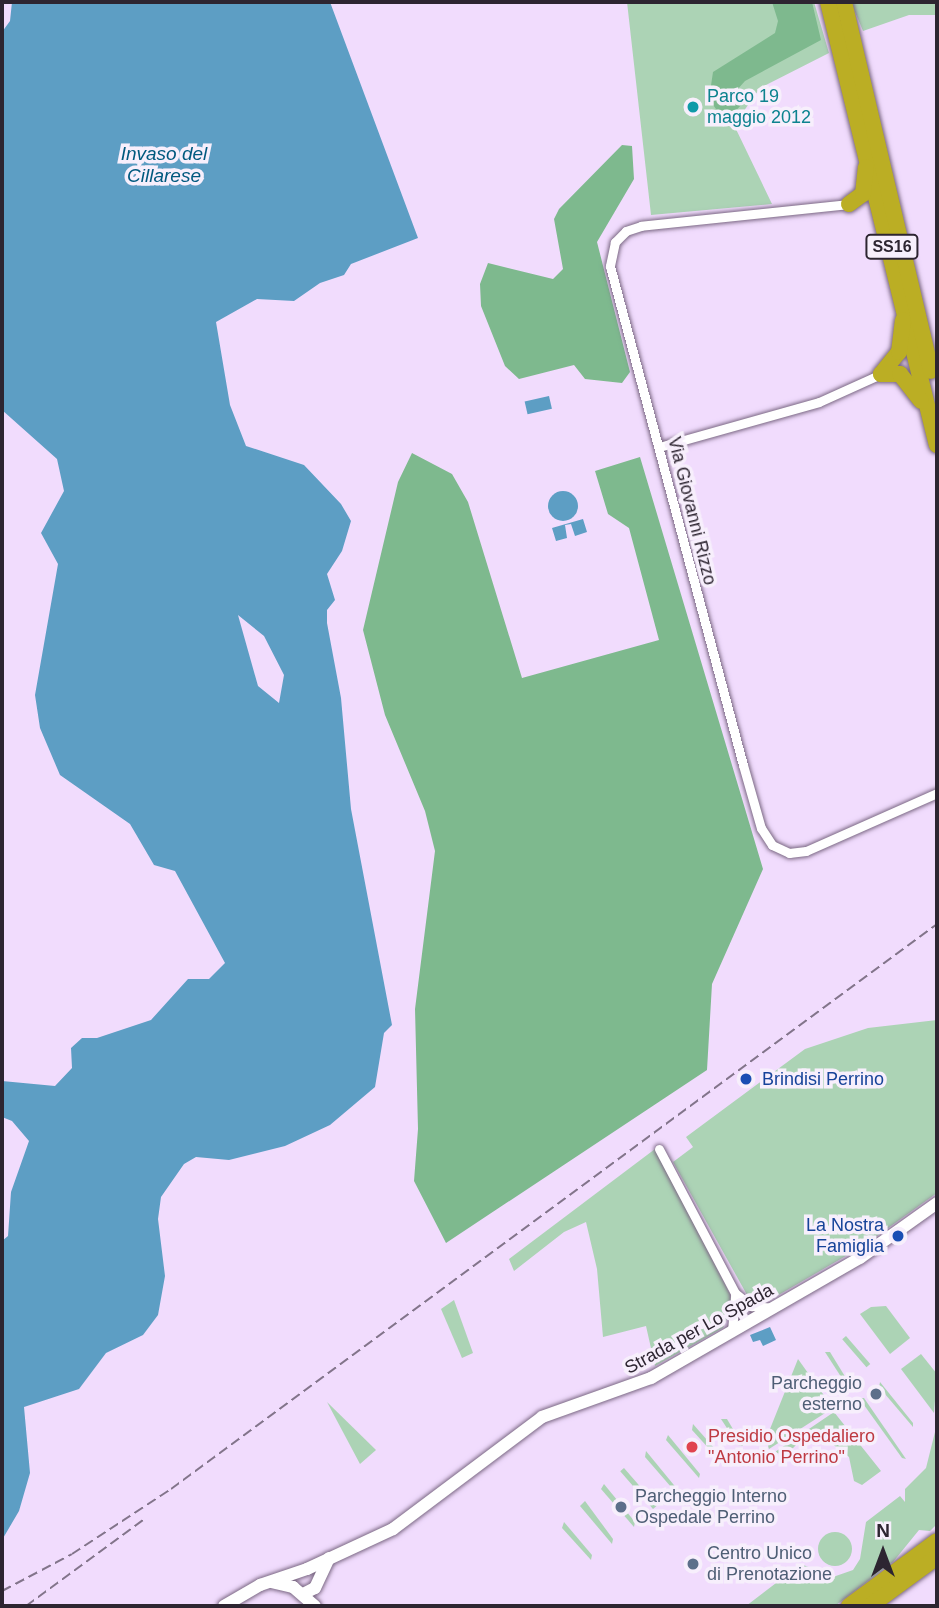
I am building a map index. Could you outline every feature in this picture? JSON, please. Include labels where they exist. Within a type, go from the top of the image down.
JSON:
[{"type":"highway","name":"SS16","points":[[828,2],[847,49],[937,400]]},
{"type":"highway","name":"SS16","points":[[844,2],[847,49],[862,136],[892,247],[909,293],[937,445]]},
{"type":"highway","points":[[849,204],[863,194],[865,185],[862,136]]},
{"type":"highway","points":[[849,204],[872,211],[892,247]]},
{"type":"highway","points":[[909,293],[931,340],[937,344]]},
{"type":"highway","points":[[881,374],[903,339],[909,293]]},
{"type":"highway","points":[[881,374],[900,374],[909,380],[933,425]]},
{"type":"highway","points":[[849,1606],[937,1541]]},
{"type":"highway","points":[[870,1606],[937,1557]]},
{"type":"street","name":"Via Giovanni Rizzo","points":[[849,204],[640,226],[626,231],[615,242],[610,266],[761,828],[772,845],[789,853],[806,851],[937,793]]},
{"type":"street","points":[[659,447],[819,402],[881,374]]},
{"type":"street","points":[[659,1149],[749,1321]]},
{"type":"street","name":"Strada per Lo Spada","points":[[225,1606],[270,1582],[330,1558],[401,1523],[555,1410],[636,1385],[860,1258],[937,1203]]},
{"type":"street","points":[[741,1306],[773,1308]]},
{"type":"street","points":[[732,1331],[741,1306]]},
{"type":"street","points":[[306,1588],[330,1558]]},
{"type":"street","points":[[301,1571],[306,1588]]},
{"type":"street","points":[[301,1571],[306,1588],[317,1606]]},
{"type":"street","points":[[270,1582],[306,1588]]},
{"type":"green space","name":"Parco 19 maggio 2012","points":[[627,2],[814,2],[829,53],[760,88],[734,125],[772,204],[651,215]]},
{"type":"green space","points":[[772,2],[812,2],[821,40],[745,81],[736,91],[743,103],[725,122],[709,99],[713,72],[775,33],[778,21]]},
{"type":"green space","points":[[851,2],[937,2],[937,15],[909,15],[863,31]]},
{"type":"green space","points":[[622,145],[632,146],[634,179],[597,242],[630,372],[622,383],[585,379],[574,365],[519,379],[505,366],[481,306],[480,284],[488,263],[553,279],[563,269],[554,219],[559,209]]},
{"type":"green space","points":[[412,453],[452,474],[468,502],[522,678],[659,640],[629,528],[608,514],[595,471],[640,457],[763,869],[712,984],[707,1070],[446,1243],[414,1181],[418,1129],[415,1009],[435,851],[425,811],[385,715],[363,630],[398,482]]},
{"type":"green space","points":[[937,1020],[937,1193],[863,1246],[770,1300],[751,1302],[673,1162],[693,1147],[686,1137],[805,1049],[868,1028]]},
{"type":"green space","points":[[655,1149],[730,1294],[732,1307],[723,1328],[655,1366],[646,1326],[603,1337],[597,1269],[586,1222],[564,1232],[514,1271],[509,1259]]},
{"type":"green space","points":[[454,1300],[473,1353],[462,1358],[441,1309]]},
{"type":"green space","points":[[886,1306],[910,1338],[890,1354],[860,1314],[871,1307]]},
{"type":"green space","points":[[846,1336],[870,1364],[867,1367],[842,1339]]},
{"type":"green space","points":[[825,1352],[830,1352],[849,1383],[845,1383]]},
{"type":"green space","points":[[921,1354],[937,1374],[934,1413],[901,1369]]},
{"type":"green space","points":[[798,1359],[833,1408],[769,1449],[766,1439]]},
{"type":"green space","points":[[880,1382],[913,1423],[913,1427],[879,1387]]},
{"type":"green space","points":[[859,1398],[864,1398],[906,1459],[902,1458]]},
{"type":"green space","points":[[327,1402],[376,1450],[360,1464]]},
{"type":"green space","points":[[834,1412],[881,1471],[862,1485],[854,1481],[849,1457],[826,1439],[800,1441],[785,1456],[775,1452]]},
{"type":"green space","points":[[721,1419],[727,1419],[743,1446],[738,1445]]},
{"type":"green space","points":[[693,1424],[722,1457],[721,1462],[692,1430]]},
{"type":"green space","points":[[937,1424],[937,1524],[930,1531],[919,1530],[893,1562],[835,1606],[746,1606],[801,1564],[833,1577],[853,1570],[860,1559],[866,1522],[900,1496],[905,1502],[905,1489],[926,1468]]},
{"type":"green space","points":[[668,1435],[700,1474],[699,1478],[666,1440]]},
{"type":"green space","points":[[646,1451],[678,1490],[678,1495],[645,1457]]},
{"type":"green space","points":[[624,1468],[657,1506],[653,1509],[620,1471]]},
{"type":"green space","points":[[604,1484],[635,1522],[634,1527],[601,1489]]},
{"type":"green space","points":[[585,1501],[613,1539],[612,1544],[580,1506]]},
{"type":"green space","points":[[564,1522],[592,1555],[591,1560],[562,1528]]},
{"type":"green space","points":[[835,1532],[847,1537],[852,1549],[847,1561],[835,1566],[823,1561],[818,1549],[823,1537]]},
{"type":"water","name":"Invaso del Cillarese","points":[[12,2],[330,2],[418,238],[351,264],[344,275],[320,283],[294,301],[257,299],[216,322],[230,405],[246,446],[304,465],[341,504],[351,521],[342,551],[327,574],[335,600],[327,610],[327,623],[341,698],[351,809],[392,1025],[384,1033],[375,1087],[330,1125],[285,1146],[229,1160],[196,1157],[184,1164],[161,1197],[158,1219],[165,1276],[158,1315],[143,1335],[106,1353],[79,1389],[24,1407],[30,1473],[19,1511],[2,1540],[2,1241],[8,1236],[11,1192],[29,1141],[12,1121],[2,1117],[2,1081],[55,1086],[72,1068],[71,1048],[82,1038],[97,1038],[151,1020],[188,979],[209,979],[225,963],[175,871],[154,865],[130,824],[60,775],[40,728],[35,695],[58,564],[41,533],[64,491],[57,459],[2,410],[2,32],[10,21]],"holes":[[[238,615],[264,636],[284,675],[279,703],[258,686]]]},
{"type":"water","points":[[549,396],[552,409],[528,414],[525,402]]},
{"type":"water","points":[[563,491],[574,495],[578,506],[574,517],[563,521],[552,517],[548,506],[552,495]]},
{"type":"water","points":[[583,519],[587,532],[575,536],[571,524],[565,525],[567,538],[556,541],[552,528]]},
{"type":"water","points":[[770,1327],[776,1340],[763,1346],[760,1340],[753,1342],[750,1335]]},
{"type":"railway","points":[[2,1591],[72,1554],[171,1489],[937,924]]},
{"type":"railway","points":[[26,1606],[143,1520]]},
{"type":"place","name":"Parco 19 maggio 2012","points":[[693,107]]},
{"type":"place","name":"Brindisi Perrino","points":[[746,1079]]},
{"type":"place","name":"La Nostra Famiglia","points":[[898,1236]]},
{"type":"place","name":"Parcheggio esterno","points":[[876,1394]]},
{"type":"place","name":"Presidio Ospedaliero \"Antonio Perrino\"","points":[[692,1447]]},
{"type":"place","name":"Parcheggio Interno Ospedale Perrino","points":[[621,1507]]},
{"type":"place","name":"Centro Unico di Prenotazione","points":[[693,1564]]}]
